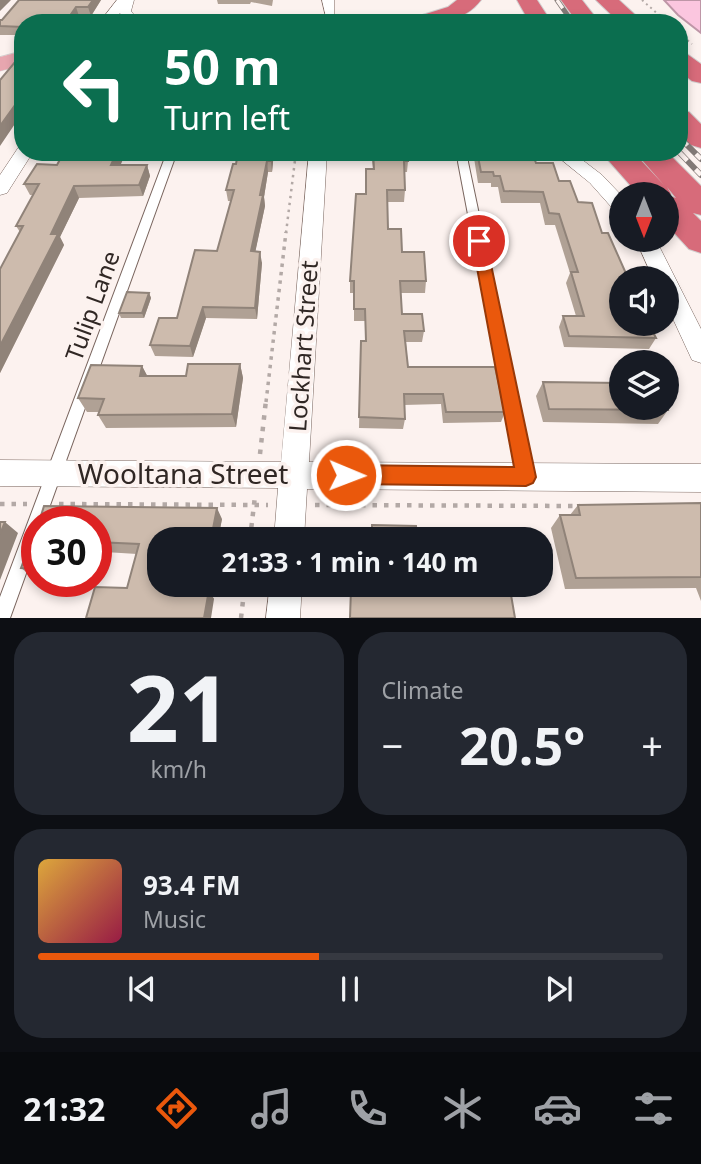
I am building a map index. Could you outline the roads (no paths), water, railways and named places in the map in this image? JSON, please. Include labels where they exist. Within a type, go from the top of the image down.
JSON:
[{"type":"highway","points":[[446,14],[471,0]]},
{"type":"highway","points":[[571,0],[582,14]]},
{"type":"highway","points":[[606,0],[622,14]]},
{"type":"highway","points":[[688,55],[701,76]]},
{"type":"highway","points":[[688,126],[701,139]]},
{"type":"highway","points":[[620,161],[701,205]]},
{"type":"highway","points":[[629,161],[647,174]]},
{"type":"highway","points":[[679,218],[701,240]]},
{"type":"street","points":[[113,14],[125,0]]},
{"type":"street","points":[[328,0],[330,14]]},
{"type":"street","points":[[0,189],[18,161]]},
{"type":"street","name":"Lockhart Street","points":[[290,527],[317,161]]},
{"type":"street","points":[[573,161],[609,193]]},
{"type":"street","points":[[679,308],[701,353]]},
{"type":"street","name":"Wooltana Street","points":[[0,473],[701,478]]},
{"type":"street","points":[[283,618],[285,597]]},
{"type":"lane","name":"Tulip Lane","points":[[1,618],[169,161]]},
{"type":"lane","points":[[463,161],[526,477]]},
{"type":"railway","points":[[557,0],[567,14]]},
{"type":"railway","points":[[688,146],[701,159]]},
{"type":"railway","points":[[688,161],[701,175]]}]
